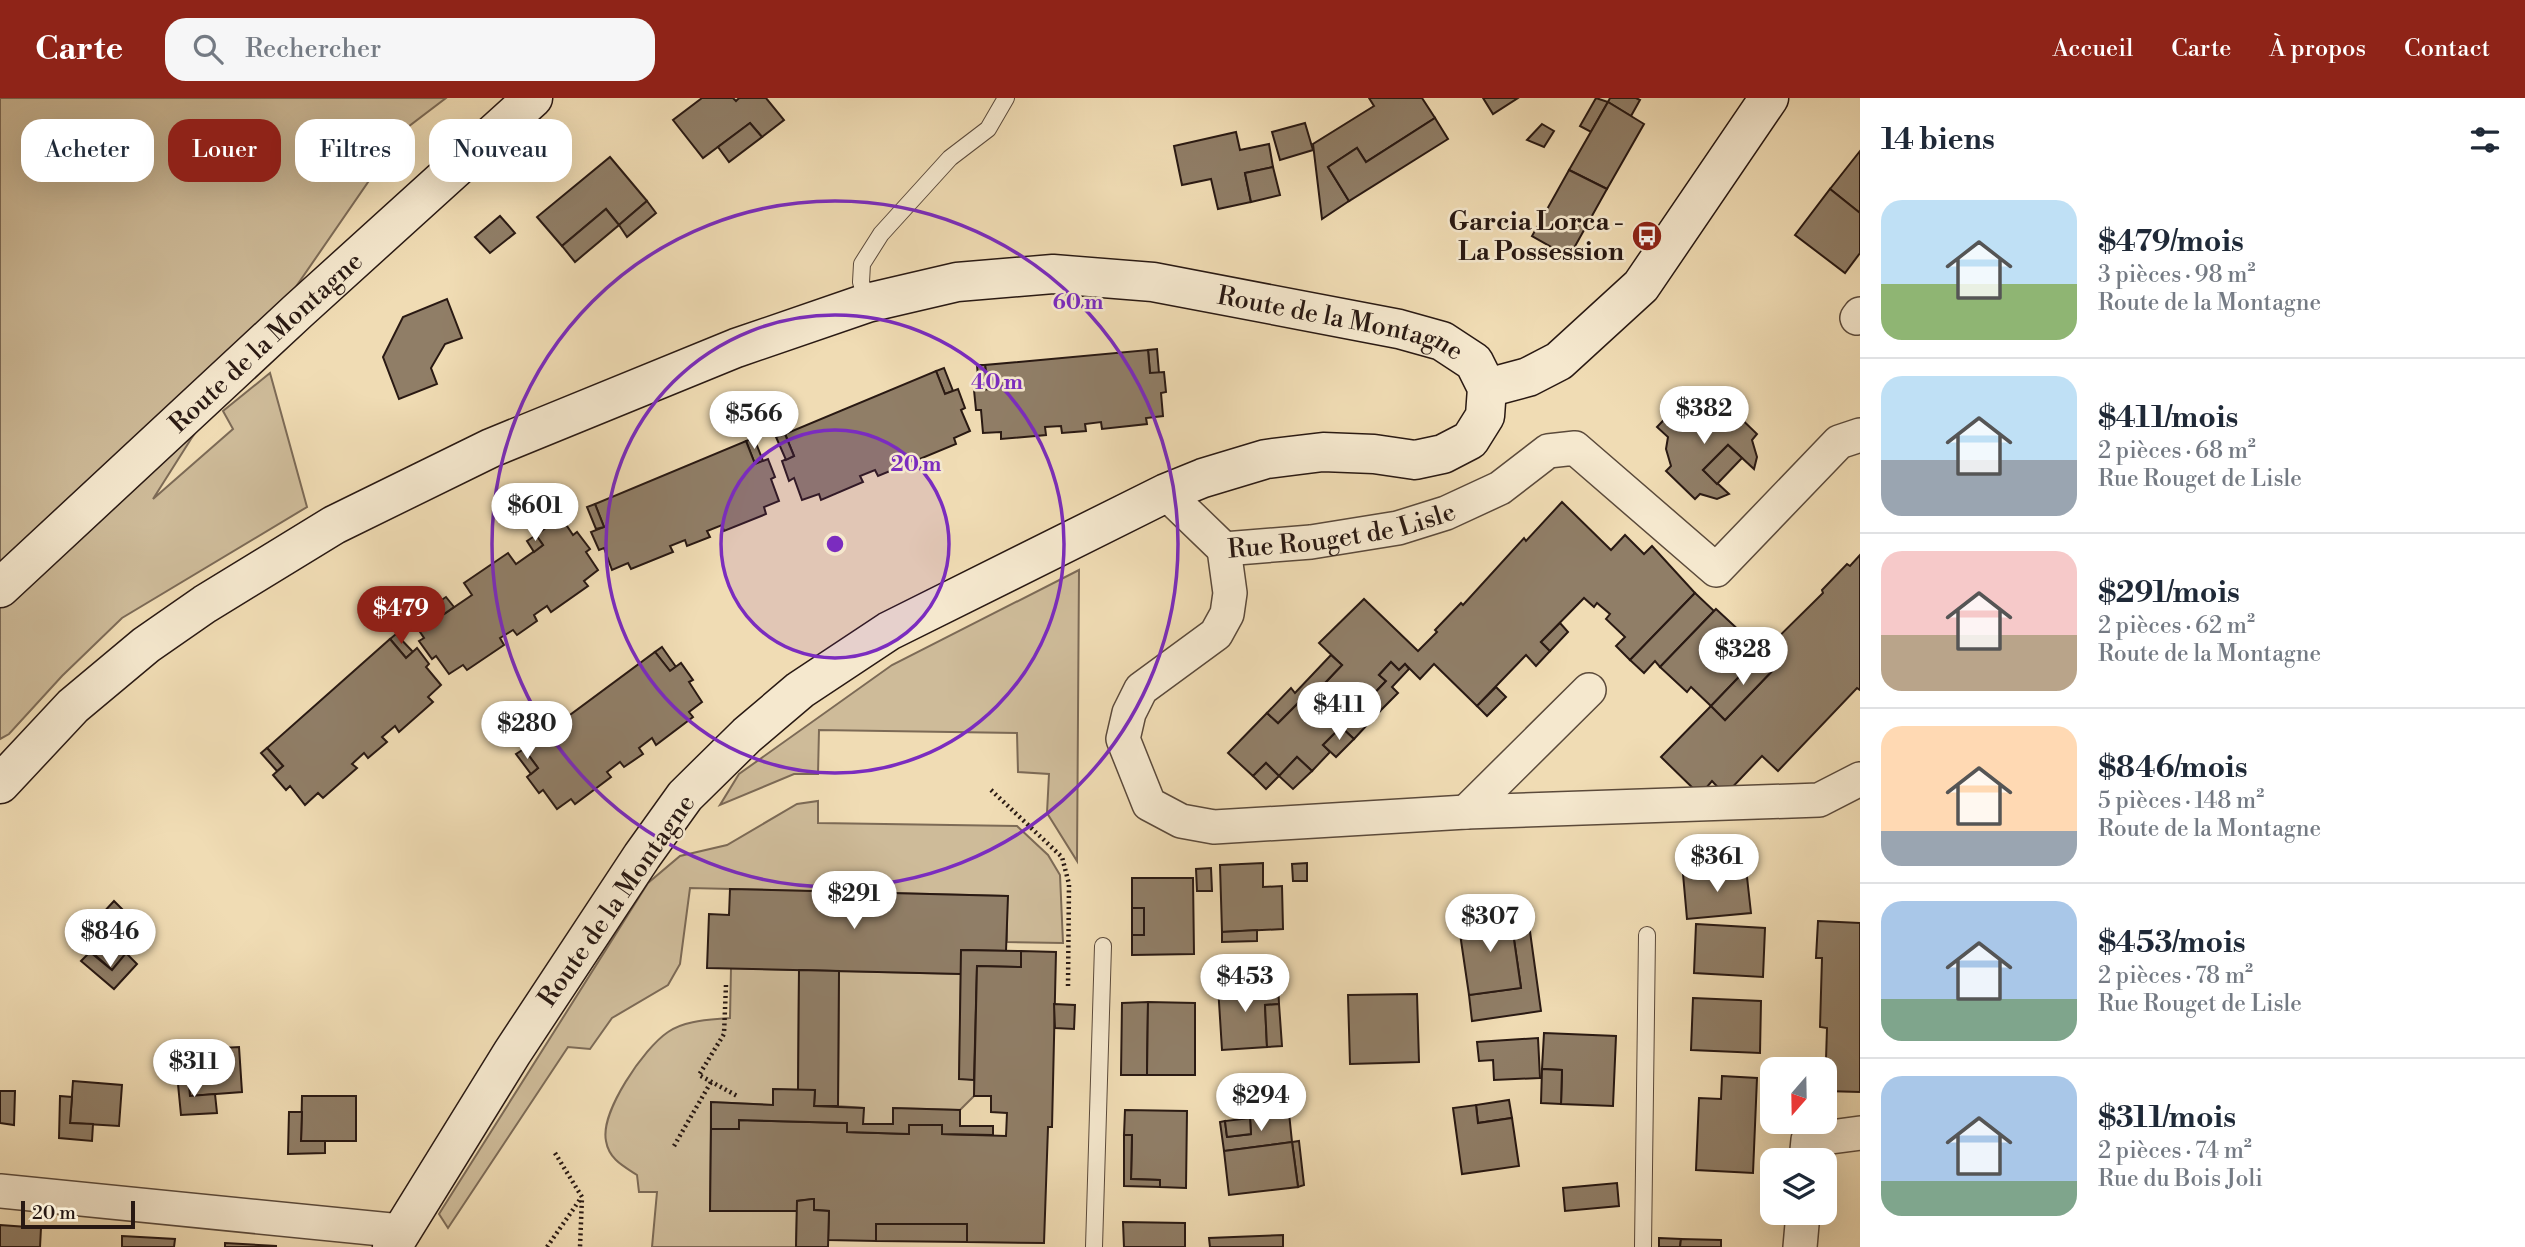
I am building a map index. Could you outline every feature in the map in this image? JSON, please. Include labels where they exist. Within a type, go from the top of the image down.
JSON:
[{"type":"main road","name":"Route de la Montagne","points":[[0,588],[298,311],[533,98]]},
{"type":"main road","points":[[1487,388],[1528,377],[1559,361],[1641,286],[1769,98]]},
{"type":"main road","name":"Route de la Montagne","points":[[0,784],[73,706],[146,645],[205,604],[334,526],[491,448],[736,348],[867,303],[957,282],[1053,274],[1153,282],[1399,330],[1442,341],[1474,362],[1487,388],[1485,415],[1470,440],[1443,454],[1415,460],[1374,454],[1323,452],[1266,459],[1203,478],[889,631],[800,690],[738,744],[685,796],[642,856],[512,1053],[397,1239]]},
{"type":"street","name":"Rue Rouget de Lisle","points":[[1860,435],[1839,442],[1716,570],[1575,448],[1548,451],[1500,488],[1446,513],[1398,528],[1311,542],[1224,549],[1230,593],[1227,614],[1216,634],[1141,689],[1129,713],[1123,739],[1149,804],[1181,821],[1214,827],[1466,812],[1819,800],[1860,779]]},
{"type":"street","points":[[1166,494],[1224,549]]},
{"type":"street","points":[[1466,812],[1589,690]]},
{"type":"street","points":[[1807,1148],[1808,1140],[1860,1133]]},
{"type":"street","points":[[0,1191],[397,1239]]},
{"type":"street","points":[[1800,1247],[1801,1225]]},
{"type":"lane","points":[[867,303],[861,282],[862,264],[881,234],[950,158],[988,129],[1006,98]]},
{"type":"lane","points":[[1643,1247],[1647,935]]},
{"type":"lane","points":[[1094,1247],[1103,946]]},
{"type":"path","points":[[991,790],[1062,857],[1069,884],[1068,987]]},
{"type":"path","points":[[726,985],[724,1034],[699,1075],[739,1097]]},
{"type":"path","points":[[674,1146],[712,1082]]},
{"type":"path","points":[[555,1153],[582,1197],[580,1247]]},
{"type":"path","points":[[547,1247],[582,1197]]},
{"type":"shaded area","points":[[0,98],[446,98],[415,122],[415,119],[295,119],[295,182],[368,182],[191,439],[153,499],[233,429],[223,411],[270,373],[307,507],[122,618],[62,676],[9,734],[0,739]]},
{"type":"shaded area","points":[[1079,570],[1077,861],[1047,813],[1049,774],[1018,772],[1017,733],[819,730],[818,774],[794,774],[720,805],[739,774],[892,665]]},
{"type":"shaded area","points":[[818,801],[818,823],[1017,826],[1048,855],[1060,875],[1063,943],[1007,942],[1007,896],[690,888],[680,964],[668,985],[612,1018],[590,1049],[568,1047],[448,1228],[439,1214],[648,883],[680,856],[727,845],[797,804]]},
{"type":"shaded area","points":[[731,968],[799,970],[798,1090],[773,1089],[773,1105],[711,1102],[710,1211],[797,1211],[796,1247],[652,1247],[657,1192],[639,1192],[637,1175],[610,1153],[606,1129],[610,1114],[636,1066],[668,1032],[690,1023],[730,1018]]},
{"type":"shaded area","points":[[839,971],[961,974],[959,1078],[974,1080],[974,1096],[960,1110],[894,1108],[893,1124],[863,1124],[863,1108],[838,1106]]},
{"type":"building","points":[[702,98],[733,98],[736,101],[739,98],[766,98],[784,120],[762,137],[750,123],[703,158],[673,120]]},
{"type":"building","points":[[1369,98],[1422,98],[1435,118],[1366,162],[1357,148],[1328,167],[1349,201],[1322,219],[1313,144],[1374,106]]},
{"type":"building","points":[[1483,98],[1518,98],[1493,114]]},
{"type":"building","points":[[1596,98],[1608,102],[1591,132],[1580,126]]},
{"type":"building","points":[[1610,98],[1640,100],[1631,116],[1608,102]]},
{"type":"building","points":[[1608,102],[1644,124],[1607,189],[1569,170]]},
{"type":"building","points":[[1435,118],[1448,139],[1349,201],[1328,167],[1357,148],[1366,162]]},
{"type":"building","points":[[750,123],[762,137],[729,162],[718,147]]},
{"type":"building","points":[[1305,123],[1313,150],[1280,160],[1272,132]]},
{"type":"building","points":[[1542,124],[1554,131],[1544,147],[1527,140]]},
{"type":"building","points":[[1236,132],[1240,150],[1269,144],[1273,167],[1245,173],[1251,202],[1218,209],[1211,179],[1182,185],[1174,146]]},
{"type":"building","points":[[1860,151],[1860,213],[1830,189]]},
{"type":"building","points":[[610,157],[647,201],[619,225],[606,209],[562,246],[537,217]]},
{"type":"building","points":[[1273,167],[1280,195],[1251,202],[1245,173]]},
{"type":"building","points":[[1569,170],[1607,189],[1569,257],[1532,236]]},
{"type":"building","points":[[1830,189],[1860,213],[1860,253],[1845,273],[1795,235]]},
{"type":"building","points":[[647,201],[656,213],[627,237],[619,225]]},
{"type":"building","points":[[606,209],[619,225],[575,262],[562,246]]},
{"type":"building","points":[[500,216],[515,233],[490,253],[475,237]]},
{"type":"building","points":[[447,299],[462,338],[445,344],[431,368],[437,384],[399,399],[383,357],[403,317]]},
{"type":"building","points":[[1157,349],[1159,373],[1150,373],[1148,350]]},
{"type":"building","points":[[1148,350],[1150,373],[1164,372],[1166,392],[1161,393],[1163,416],[1146,418],[1147,424],[1102,429],[1101,422],[1085,424],[1086,431],[1062,433],[1061,426],[1045,427],[1046,435],[1001,439],[1001,432],[983,433],[981,410],[976,410],[974,390],[988,389],[985,365]]},
{"type":"building","points":[[977,365],[985,365],[988,389],[979,390]]},
{"type":"building","points":[[944,368],[953,391],[945,394],[936,371]]},
{"type":"building","points":[[936,371],[945,394],[958,389],[965,408],[961,410],[970,431],[954,438],[956,444],[915,461],[912,455],[898,461],[900,467],[878,476],[875,470],[860,476],[863,482],[821,500],[819,494],[802,500],[794,478],[789,481],[782,461],[794,456],[785,434]]},
{"type":"building","points":[[1683,400],[1694,411],[1706,408],[1723,412],[1728,406],[1757,434],[1752,440],[1757,457],[1754,469],[1728,445],[1703,470],[1729,494],[1717,499],[1700,494],[1695,499],[1666,471],[1671,466],[1666,449],[1668,437],[1657,427]]},
{"type":"building","points":[[785,434],[794,456],[786,460],[776,437]]},
{"type":"building","points":[[754,438],[763,461],[755,464],[746,441]]},
{"type":"building","points":[[746,441],[755,464],[768,459],[775,477],[771,479],[779,501],[764,507],[766,514],[724,531],[722,525],[707,531],[710,537],[687,546],[685,540],[670,546],[673,552],[631,569],[628,563],[612,570],[604,548],[599,550],[591,532],[604,527],[595,504]]},
{"type":"building","points":[[1728,445],[1742,458],[1717,484],[1703,470]]},
{"type":"building","points":[[1562,502],[1611,550],[1625,535],[1644,554],[1652,546],[1695,593],[1630,660],[1616,646],[1625,637],[1606,619],[1610,614],[1597,603],[1594,607],[1584,598],[1541,642],[1550,651],[1536,666],[1526,655],[1477,706],[1434,664],[1420,679],[1405,664],[1399,670],[1391,662],[1379,675],[1386,681],[1368,700],[1380,711],[1354,739],[1341,727],[1323,745],[1330,752],[1312,771],[1297,757],[1279,776],[1266,763],[1253,776],[1228,753],[1267,713],[1278,723],[1302,699],[1306,703],[1342,665],[1319,643],[1364,599],[1418,651],[1461,603],[1463,605],[1524,538],[1526,541]]},
{"type":"building","points":[[595,504],[604,527],[596,529],[587,507]]},
{"type":"building","points":[[561,517],[573,535],[577,532],[590,549],[586,552],[598,570],[584,581],[588,586],[551,612],[547,606],[534,615],[537,621],[517,635],[513,630],[500,638],[504,645],[467,670],[463,665],[449,674],[436,656],[432,659],[419,641],[424,638],[412,620],[437,603],[444,614],[472,595],[464,583],[508,553],[516,564],[543,545],[536,535]]},
{"type":"building","points":[[536,535],[543,545],[534,552],[527,541]]},
{"type":"building","points":[[1860,555],[1860,690],[1857,688],[1778,771],[1762,756],[1725,795],[1712,781],[1700,795],[1661,757],[1711,706],[1725,720],[1775,668],[1760,655],[1823,593],[1822,590],[1847,564],[1850,566]]},
{"type":"building","points":[[1695,593],[1714,611],[1660,667],[1655,661],[1644,673],[1630,660]]},
{"type":"building","points":[[446,597],[454,607],[444,614],[437,603]]},
{"type":"building","points":[[1716,609],[1743,634],[1741,636],[1760,655],[1711,706],[1691,687],[1687,692],[1660,667]]},
{"type":"building","points":[[1560,623],[1568,632],[1550,651],[1541,642]]},
{"type":"building","points":[[396,634],[413,652],[406,658],[390,639]]},
{"type":"building","points":[[390,639],[406,658],[417,648],[429,664],[426,667],[441,685],[428,697],[433,702],[399,732],[395,726],[382,737],[387,742],[368,758],[364,753],[352,764],[357,768],[323,798],[318,793],[305,805],[290,786],[286,790],[273,775],[283,766],[267,748]]},
{"type":"building","points":[[662,647],[676,667],[670,671],[655,652]]},
{"type":"building","points":[[655,652],[670,671],[681,663],[693,680],[689,682],[702,702],[689,712],[693,717],[656,745],[652,738],[639,748],[643,754],[624,767],[620,762],[607,772],[611,777],[575,804],[571,799],[557,809],[543,790],[539,793],[527,777],[538,768],[524,749]]},
{"type":"building","points":[[1331,655],[1342,665],[1306,703],[1302,699],[1278,723],[1267,713],[1291,688],[1295,693]]},
{"type":"building","points":[[1760,655],[1775,668],[1725,720],[1711,706]]},
{"type":"building","points":[[1391,662],[1399,670],[1405,664],[1409,669],[1392,687],[1398,693],[1380,711],[1368,700],[1386,681],[1379,675]]},
{"type":"building","points":[[1496,687],[1506,697],[1487,716],[1477,706]]},
{"type":"building","points":[[1341,727],[1354,739],[1336,757],[1323,745]]},
{"type":"building","points":[[267,748],[283,766],[277,771],[261,753]]},
{"type":"building","points":[[524,749],[538,768],[531,774],[516,754]]},
{"type":"building","points":[[1297,757],[1312,771],[1293,789],[1279,776]]},
{"type":"building","points":[[1266,763],[1279,776],[1266,789],[1253,776]]},
{"type":"building","points":[[1744,848],[1746,868],[1683,874],[1681,854]]},
{"type":"building","points":[[1263,863],[1263,887],[1282,886],[1283,929],[1222,932],[1220,865]]},
{"type":"building","points":[[1307,863],[1307,881],[1293,881],[1292,864]]},
{"type":"building","points":[[1211,868],[1212,891],[1197,891],[1196,869]]},
{"type":"building","points":[[1746,868],[1751,913],[1687,919],[1683,874]]},
{"type":"building","points":[[1132,878],[1193,878],[1194,954],[1132,955],[1132,935],[1144,935],[1144,908],[1132,908]]},
{"type":"building","points":[[730,889],[1008,896],[1006,951],[961,950],[961,974],[707,968],[709,914],[729,915]]},
{"type":"building","points":[[114,901],[146,933],[112,970],[78,940]]},
{"type":"building","points":[[1132,908],[1144,908],[1144,935],[1132,935]]},
{"type":"building","points":[[1527,910],[1541,1011],[1472,1021],[1469,995],[1521,988],[1510,912]]},
{"type":"building","points":[[1510,912],[1521,988],[1469,995],[1458,920]]},
{"type":"building","points":[[1818,921],[1860,923],[1860,1092],[1838,1091],[1838,1057],[1826,1057],[1827,1028],[1820,1027],[1822,958],[1816,958]]},
{"type":"building","points":[[1696,924],[1765,928],[1763,977],[1694,973]]},
{"type":"building","points":[[1257,930],[1257,941],[1222,942],[1222,932]]},
{"type":"building","points":[[961,950],[1021,951],[1021,967],[977,966],[974,1080],[959,1079]]},
{"type":"building","points":[[1021,951],[1056,952],[1052,1127],[1048,1127],[1044,1243],[967,1242],[967,1224],[876,1224],[876,1241],[828,1240],[829,1211],[814,1210],[814,1199],[797,1201],[797,1211],[710,1211],[711,1129],[739,1129],[739,1120],[847,1123],[847,1132],[909,1134],[909,1125],[942,1125],[942,1134],[1006,1136],[1007,1113],[991,1112],[991,1096],[974,1096],[977,966],[1021,967]]},
{"type":"building","points":[[90,952],[112,970],[126,953],[137,964],[114,989],[81,961]]},
{"type":"building","points":[[799,970],[839,971],[838,1106],[814,1106],[815,1090],[798,1090]]},
{"type":"building","points":[[1278,982],[1279,1004],[1265,1005],[1267,1047],[1222,1050],[1218,986]]},
{"type":"building","points":[[1417,994],[1419,1062],[1350,1064],[1348,995]]},
{"type":"building","points":[[1693,998],[1761,1001],[1760,1053],[1691,1050]]},
{"type":"building","points":[[1148,1002],[1147,1075],[1121,1075],[1122,1003]]},
{"type":"building","points":[[1148,1002],[1195,1003],[1195,1075],[1147,1075]]},
{"type":"building","points":[[1054,1004],[1075,1005],[1074,1029],[1055,1028]]},
{"type":"building","points":[[1279,1004],[1282,1046],[1267,1047],[1265,1005]]},
{"type":"building","points":[[1544,1033],[1616,1036],[1613,1106],[1561,1104],[1562,1070],[1542,1069]]},
{"type":"building","points":[[1538,1038],[1540,1078],[1494,1080],[1493,1060],[1479,1061],[1477,1042]]},
{"type":"building","points":[[239,1047],[242,1092],[190,1096],[186,1050]]},
{"type":"building","points":[[1542,1069],[1562,1070],[1561,1104],[1541,1103]]},
{"type":"building","points":[[177,1074],[188,1074],[190,1096],[215,1094],[217,1113],[181,1115]]},
{"type":"building","points":[[1722,1076],[1757,1078],[1753,1173],[1696,1170],[1699,1098],[1721,1099]]},
{"type":"building","points":[[73,1081],[122,1085],[119,1126],[70,1123]]},
{"type":"building","points":[[773,1089],[815,1090],[814,1106],[864,1108],[863,1124],[893,1124],[893,1108],[960,1110],[960,1126],[993,1126],[993,1135],[942,1134],[942,1125],[909,1125],[909,1134],[847,1132],[847,1123],[739,1120],[739,1129],[711,1129],[711,1102],[773,1105]]},
{"type":"building","points":[[0,1091],[15,1091],[14,1125],[0,1123]]},
{"type":"building","points":[[60,1096],[72,1097],[70,1123],[93,1124],[92,1141],[59,1138]]},
{"type":"building","points":[[302,1096],[356,1096],[356,1141],[301,1141]]},
{"type":"building","points":[[1509,1100],[1512,1118],[1478,1123],[1476,1105]]},
{"type":"building","points":[[1476,1105],[1478,1123],[1512,1118],[1519,1166],[1462,1174],[1453,1108]]},
{"type":"building","points":[[1125,1110],[1187,1111],[1186,1188],[1160,1187],[1160,1180],[1131,1179],[1132,1135],[1124,1135]]},
{"type":"building","points":[[289,1112],[302,1112],[301,1141],[325,1141],[325,1153],[288,1154]]},
{"type":"building","points":[[1289,1113],[1292,1142],[1224,1151],[1220,1122],[1225,1121],[1227,1137],[1251,1134],[1250,1118]]},
{"type":"building","points":[[1250,1118],[1251,1134],[1227,1137],[1225,1121]]},
{"type":"building","points":[[1124,1135],[1132,1135],[1131,1179],[1160,1180],[1160,1187],[1124,1186]]},
{"type":"building","points":[[1299,1141],[1304,1185],[1298,1187],[1292,1142]]},
{"type":"building","points":[[1292,1142],[1298,1187],[1229,1195],[1224,1151]]},
{"type":"building","points":[[1617,1183],[1619,1206],[1565,1211],[1563,1188]]},
{"type":"building","points":[[814,1199],[814,1210],[829,1211],[828,1247],[796,1247],[797,1201]]},
{"type":"building","points":[[1123,1222],[1185,1223],[1185,1247],[1124,1247]]},
{"type":"building","points":[[876,1224],[967,1224],[967,1242],[876,1241]]},
{"type":"building","points":[[0,1225],[41,1228],[40,1247],[0,1247]]},
{"type":"building","points":[[1283,1235],[1283,1247],[1210,1247],[1209,1238]]},
{"type":"building","points":[[122,1236],[175,1239],[174,1247],[122,1247]]},
{"type":"building","points":[[1659,1238],[1681,1239],[1680,1247],[1659,1247]]},
{"type":"building","points":[[1681,1239],[1721,1240],[1721,1247],[1680,1247]]},
{"type":"building","points":[[225,1243],[276,1246],[276,1247],[225,1247]]},
{"type":"place","name":"Garcia Lorca - La Possession","points":[[1647,236]]}]
